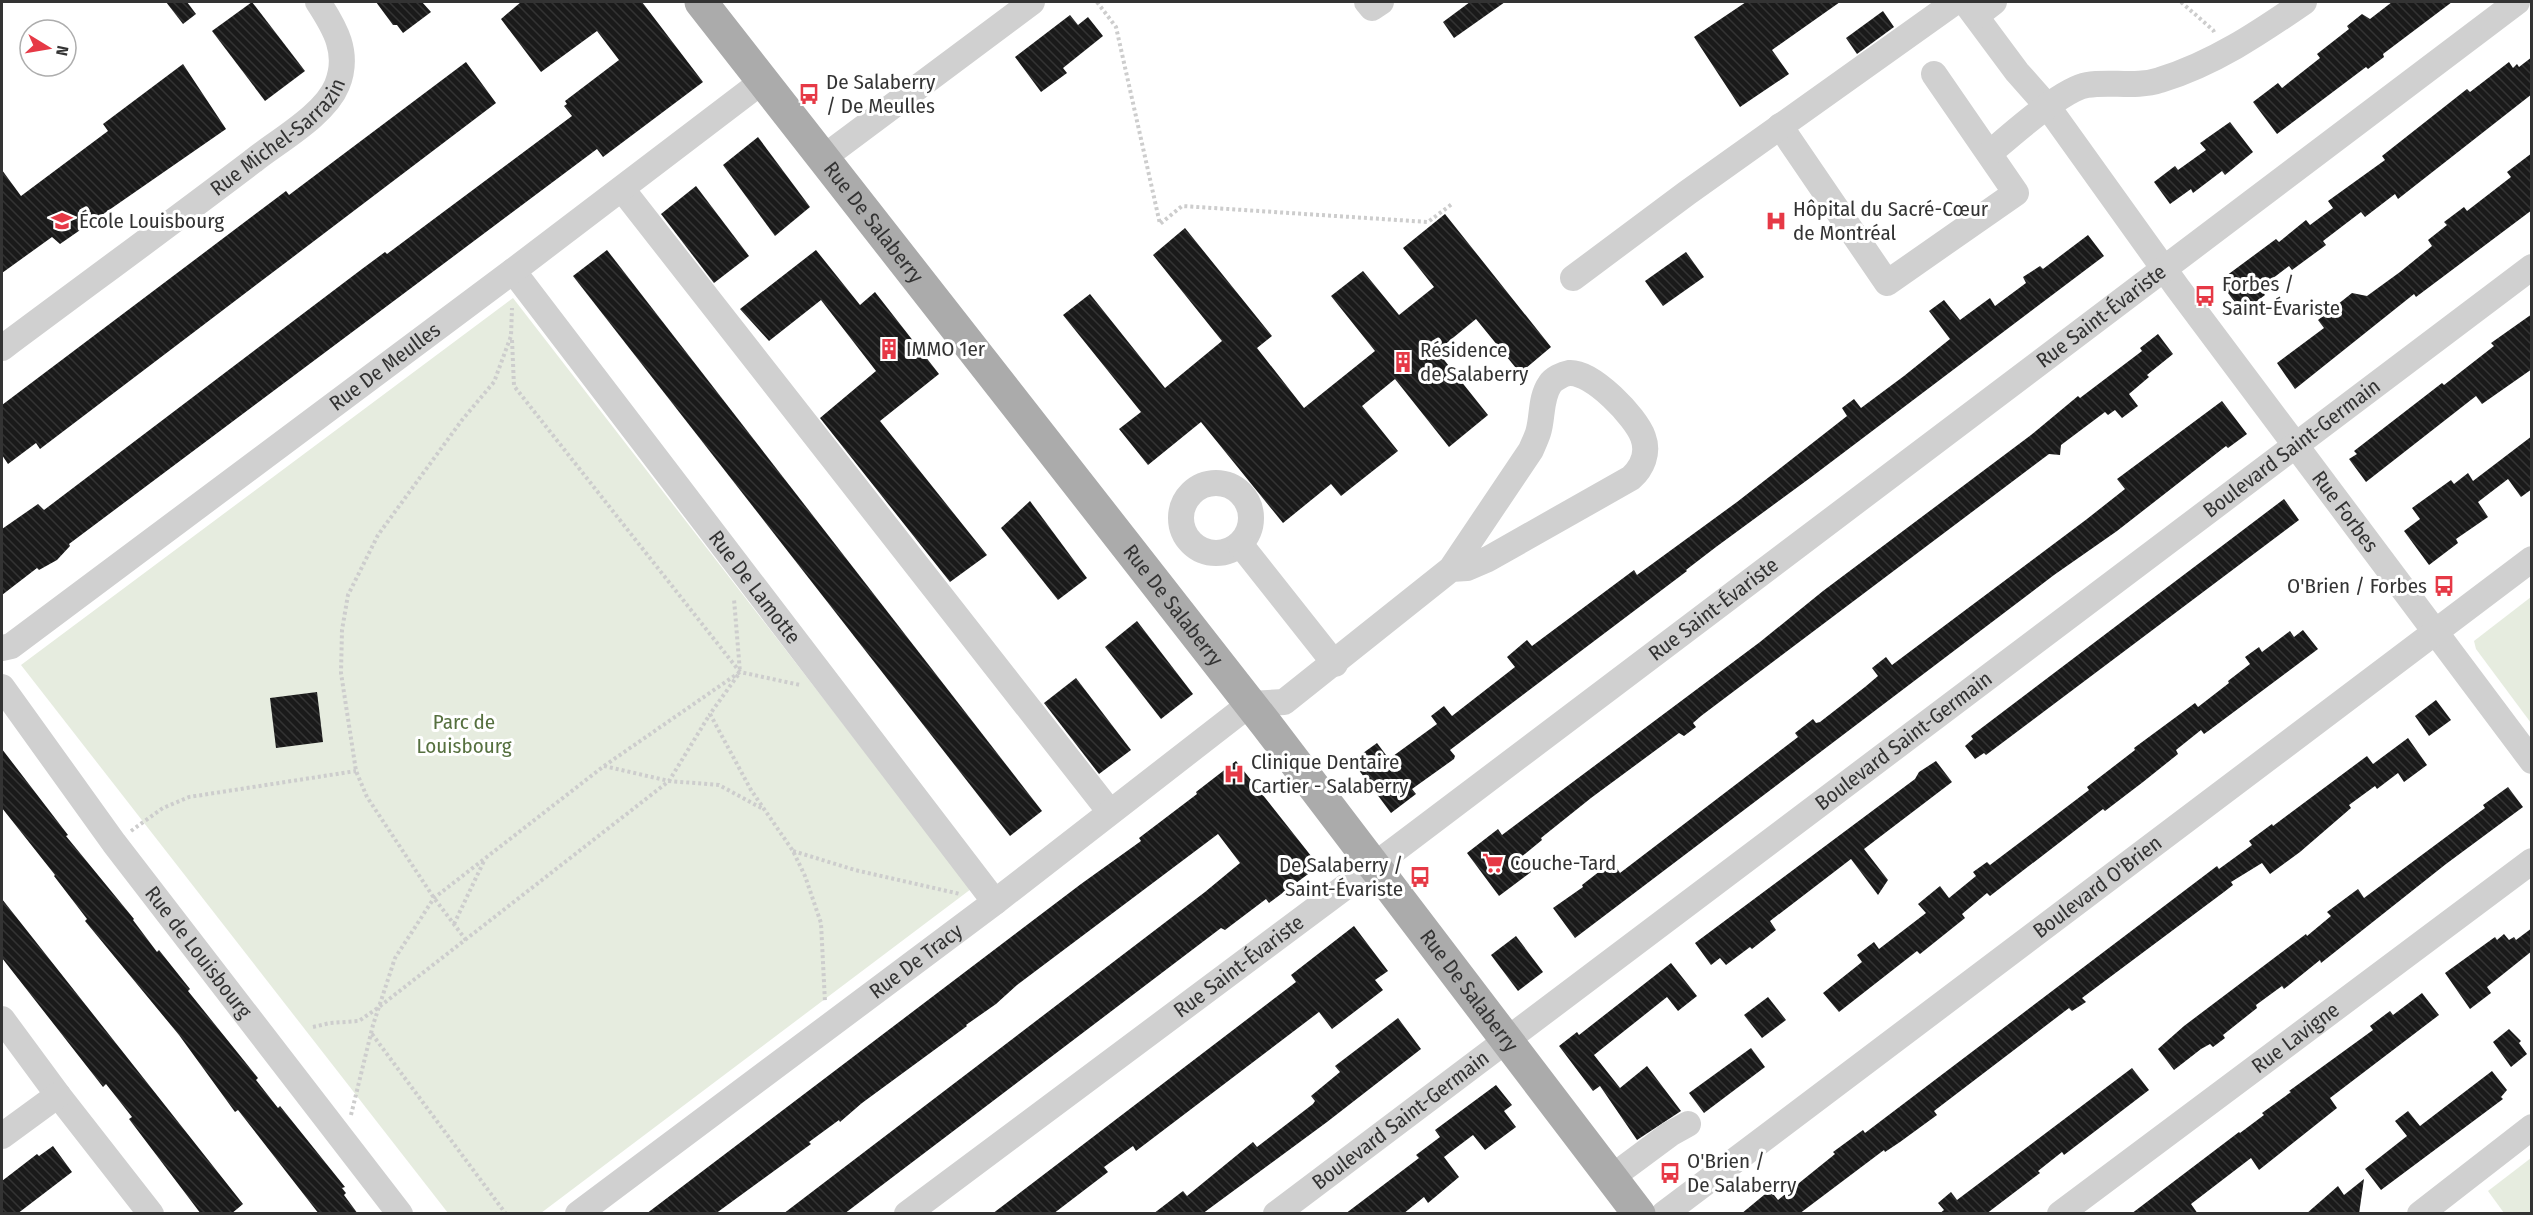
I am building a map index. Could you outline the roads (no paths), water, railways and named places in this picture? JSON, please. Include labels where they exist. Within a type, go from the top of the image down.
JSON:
[{"type":"main road","name":"Rue De Salaberry","points":[[701,2],[1250,704],[1507,1037],[1639,1214]]},
{"type":"street","name":"Rue Michel-Sarrazin","points":[[2,348],[224,183],[312,116],[328,100],[341,74],[342,51],[336,31],[318,2]]},
{"type":"street","points":[[823,158],[1032,2]]},
{"type":"street","points":[[1367,2],[1372,9],[1381,2]]},
{"type":"street","points":[[1574,278],[1780,126],[1955,2]]},
{"type":"street","points":[[1990,153],[2015,148],[2037,132],[2049,107],[2079,87],[2148,83],[2204,64],[2304,2]]},
{"type":"street","name":"Rue Saint-Évariste","points":[[907,1214],[1374,865],[2517,2]]},
{"type":"street","name":"Rue Forbes","points":[[1978,6],[2018,72],[2049,107],[2164,270],[2532,761]]},
{"type":"street","points":[[1780,126],[1887,282],[2016,193],[1934,74]]},
{"type":"street","name":"Rue De Meulles","points":[[2,648],[11,646],[513,271],[764,80]]},
{"type":"street","points":[[622,189],[1110,812]]},
{"type":"street","name":"Boulevard Saint-Germain","points":[[1276,1214],[1507,1037],[2532,267]]},
{"type":"street","name":"Rue De Lamotte","points":[[513,271],[995,902]]},
{"type":"street","points":[[1250,704],[1284,702],[1335,664],[1451,569],[1530,450],[1538,433],[1545,396],[1550,383],[1570,373],[1582,375],[1621,405],[1643,437],[1645,448],[1642,468],[1631,478],[1488,559],[1467,568],[1451,569]]},
{"type":"street","points":[[1240,544],[1335,664]]},
{"type":"street","name":"Boulevard O'Brien","points":[[1664,1214],[2532,559]]},
{"type":"street","name":"Rue de Louisbourg","points":[[2,687],[114,843],[400,1214]]},
{"type":"street","name":"Rue De Tracy","points":[[578,1214],[995,902],[1250,704]]},
{"type":"street","name":"Rue Lavigne","points":[[2060,1214],[2526,873]]},
{"type":"street","points":[[2,1018],[58,1095],[151,1214]]},
{"type":"street","points":[[2,1136],[58,1095]]},
{"type":"street","points":[[1612,1177],[1670,1134],[1688,1124]]},
{"type":"street","points":[[2420,1214],[2532,1127]]},
{"type":"place","name":"De Salaberry / De Meulles","points":[[809,94]]},
{"type":"place","name":"École Louisbourg","points":[[62,221]]},
{"type":"place","name":"Hôpital du Sacré-Cœur de Montréal","points":[[1776,221]]},
{"type":"place","name":"Forbes / Saint-Évariste","points":[[2205,296]]},
{"type":"place","name":"IMMO 1er","points":[[889,349]]},
{"type":"place","name":"Résidence de Salaberry","points":[[1403,362]]},
{"type":"place","name":"O'Brien / Forbes","points":[[2444,586]]},
{"type":"place","name":"Clinique Dentaire Cartier - Salaberry","points":[[1234,774]]},
{"type":"place","name":"Couche-Tard","points":[[1493,863]]},
{"type":"place","name":"De Salaberry / Saint-Évariste","points":[[1420,877]]},
{"type":"place","name":"O'Brien / De Salaberry","points":[[1670,1173]]},
{"type":"park label","name":"Parc de Louisbourg","points":[[464,734]]}]
